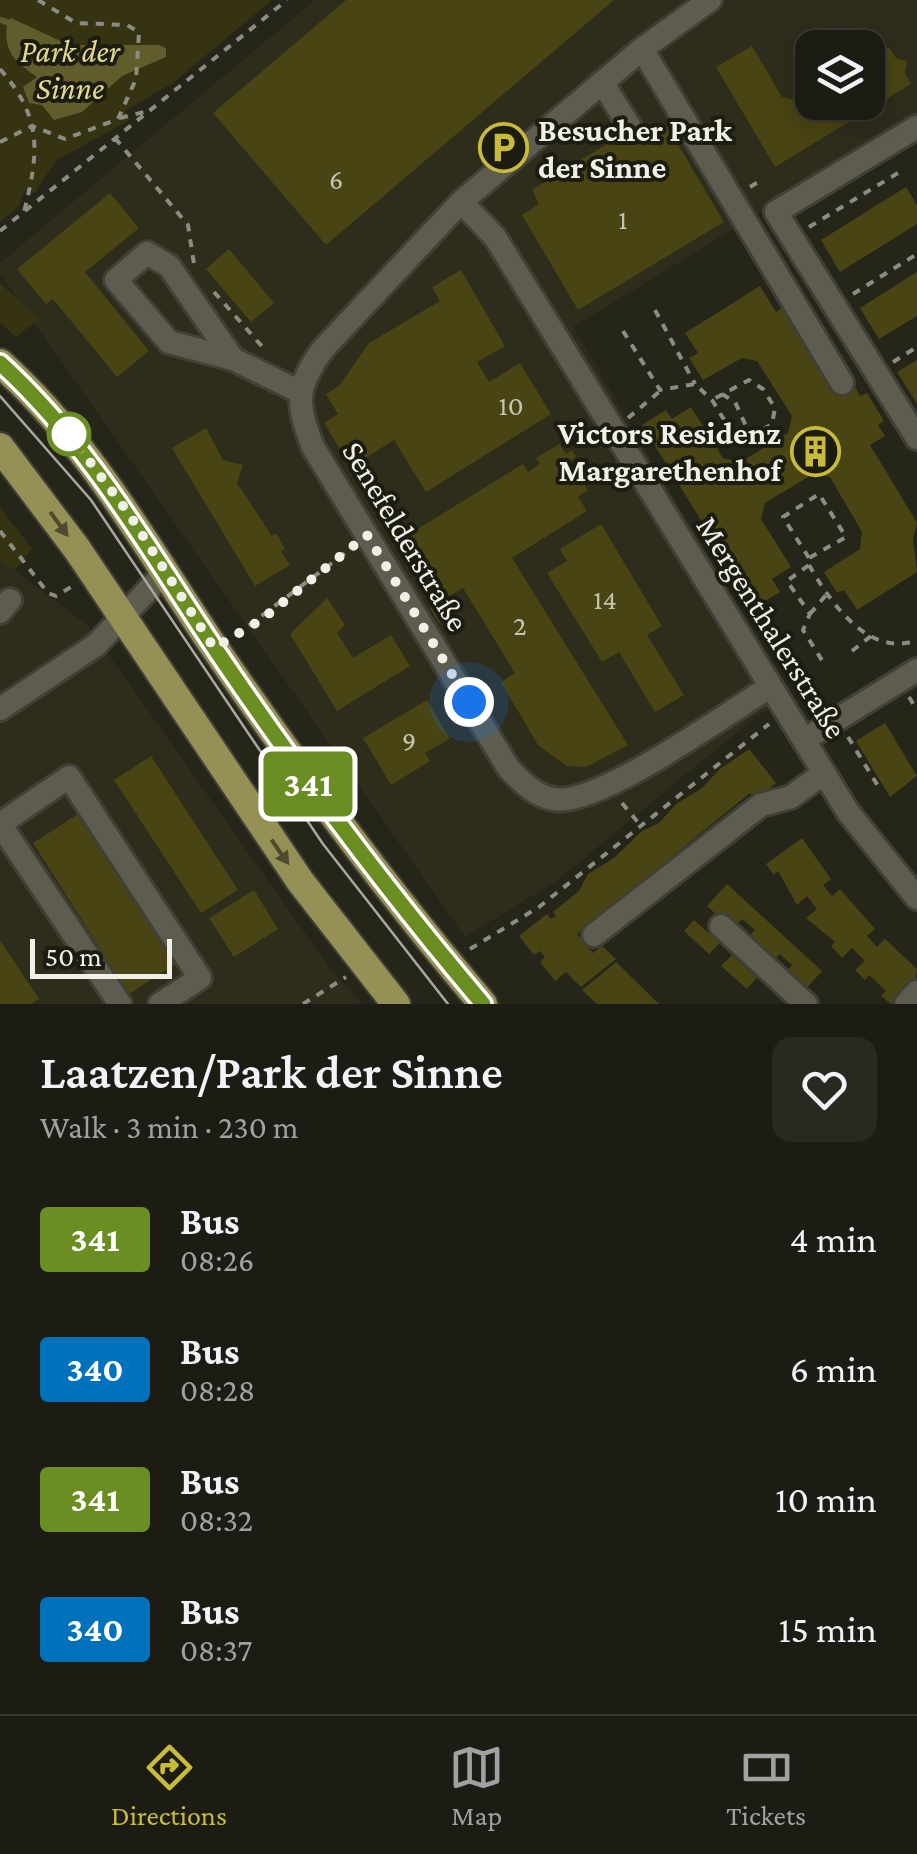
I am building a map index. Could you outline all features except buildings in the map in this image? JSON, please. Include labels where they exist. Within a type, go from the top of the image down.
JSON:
[{"type":"main road","points":[[0,363],[68,434],[305,780],[483,1004]]},
{"type":"main road","points":[[0,447],[124,618],[290,866],[396,1004]]},
{"type":"street","points":[[232,359],[169,266],[147,253],[116,280],[169,342],[302,384],[461,202],[642,49],[710,0]]},
{"type":"street","points":[[642,49],[842,382]]},
{"type":"street","points":[[602,82],[631,129]]},
{"type":"street","points":[[917,127],[776,212],[917,438]]},
{"type":"street","name":"Mergenthalerstraße","points":[[461,202],[495,237],[768,688],[848,812],[917,898]]},
{"type":"street","name":"Senefelderstraße","points":[[302,384],[302,418],[313,447],[509,769],[528,789],[553,799],[572,800],[608,786],[768,688]]},
{"type":"street","points":[[0,709],[96,645],[165,572]]},
{"type":"street","points":[[804,740],[917,670]]},
{"type":"street","points":[[594,936],[762,805],[791,797],[824,772]]},
{"type":"street","points":[[120,1004],[0,824],[69,777],[200,978],[160,1004]]},
{"type":"street","points":[[720,926],[806,1004]]},
{"type":"street","points":[[906,1004],[917,992]]},
{"type":"path","points":[[38,0],[76,22],[127,25],[138,32],[136,79],[118,119]]},
{"type":"path","points":[[0,231],[287,0]]},
{"type":"path","points":[[2,71],[24,104],[32,126],[36,164],[24,212]]},
{"type":"path","points":[[0,142],[32,126],[65,138],[149,111]]},
{"type":"path","points":[[115,138],[188,225],[195,270]]},
{"type":"path","points":[[792,238],[898,173]]},
{"type":"path","points":[[835,305],[917,254]]},
{"type":"path","points":[[207,283],[276,361],[302,384]]},
{"type":"path","points":[[655,310],[694,384],[712,400],[739,444],[772,424],[775,408],[762,389],[749,380],[712,400]]},
{"type":"path","points":[[623,331],[660,390]]},
{"type":"path","points":[[876,372],[917,347]]},
{"type":"path","points":[[611,428],[644,408],[660,390],[694,384]]},
{"type":"path","points":[[722,394],[734,402],[751,437]]},
{"type":"path","points":[[810,614],[788,581],[809,562],[846,536],[819,494],[783,517],[809,562],[834,608],[871,636],[906,644],[917,640]]},
{"type":"path","points":[[0,531],[48,594],[56,596],[93,574]]},
{"type":"path","points":[[214,648],[261,620],[367,535]]},
{"type":"path","points":[[825,665],[803,630],[826,595]]},
{"type":"path","points":[[852,651],[871,636]]},
{"type":"path","points":[[448,962],[539,907],[785,712]]},
{"type":"path","points":[[838,720],[878,786]]},
{"type":"path","points":[[608,786],[641,826]]},
{"type":"path","points":[[304,1004],[365,964]]},
{"type":"shaded area","points":[[315,0],[917,0],[917,117],[573,327],[790,694],[747,724],[555,882],[465,937],[0,274],[0,263]]},
{"type":"shaded area","points":[[11,18],[69,45],[159,45],[166,48],[166,57],[122,76],[82,112],[54,120],[42,105],[29,103],[23,87],[37,77],[9,50],[6,33]]},
{"type":"shaded area","points":[[0,560],[87,624],[331,970],[363,1004],[0,1004]]},
{"type":"green space","name":"Park der Sinne","points":[[0,0],[272,0],[173,83],[125,111],[130,120],[57,160],[34,193],[24,191],[19,206],[0,222]]},
{"type":"green space","points":[[0,283],[39,319],[16,337],[0,323]]},
{"type":"green space","points":[[0,507],[32,549],[14,571],[0,560]]},
{"type":"waterway","points":[[0,20],[7,22]]},
{"type":"tram line","points":[[0,396],[91,500],[323,844],[448,1004]]},
{"type":"bus line","name":"341","points":[[0,363],[68,434],[129,514],[196,621],[305,780],[483,1004]]},
{"type":"place","name":"Besucher Park der Sinne","points":[[503,148]]},
{"type":"place","name":"Victors Residenz Margarethenhof","points":[[816,451]]},
{"type":"route","points":[[69,434],[129,514],[214,648],[261,620],[367,535],[469,702]]}]
